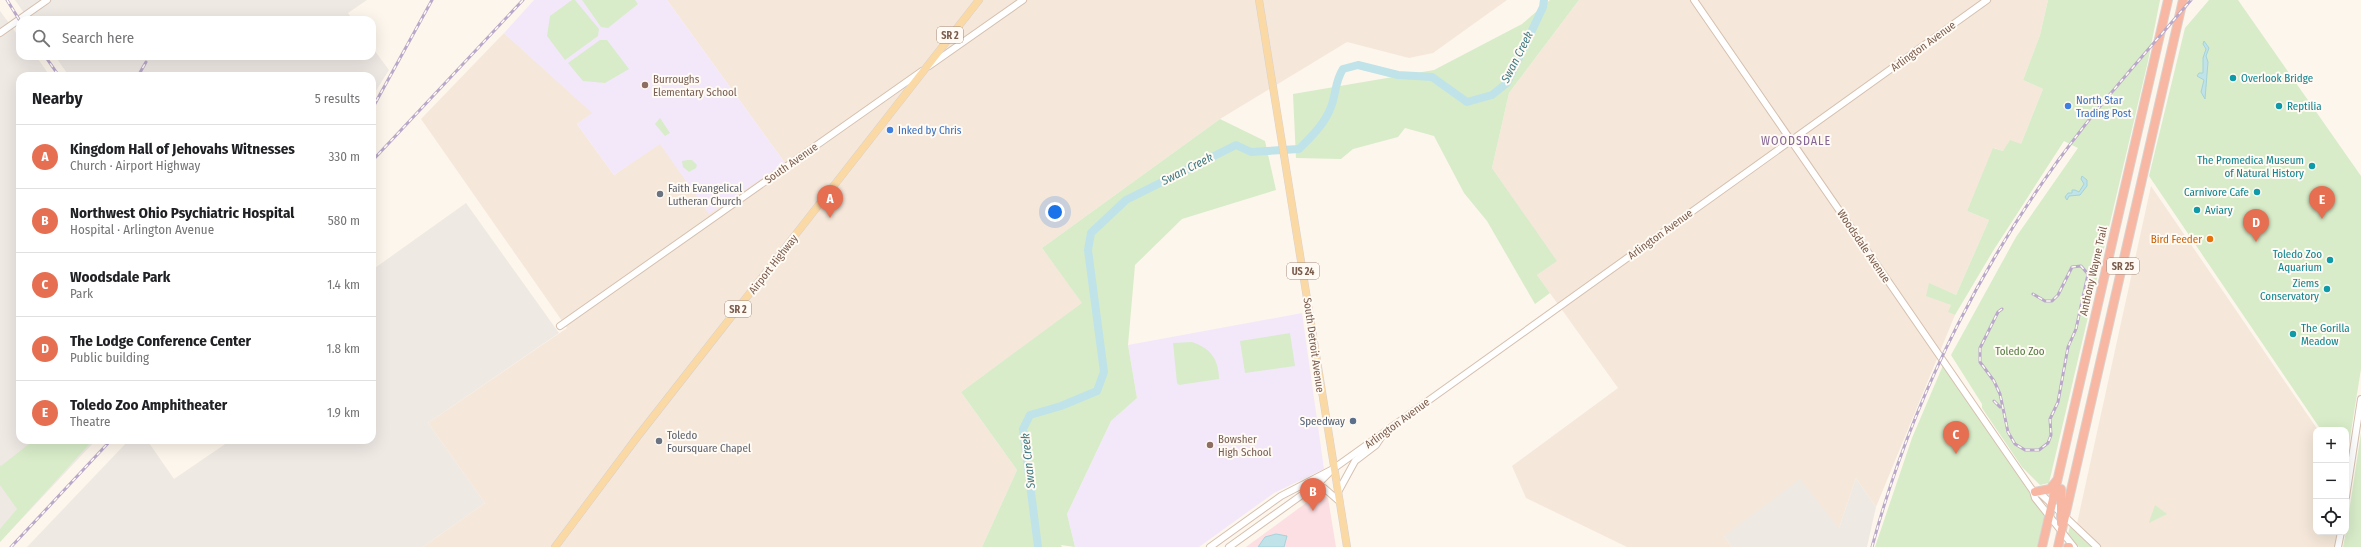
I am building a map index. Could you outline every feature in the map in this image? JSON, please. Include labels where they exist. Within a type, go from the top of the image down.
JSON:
[{"type":"highway","name":"Anthony Wayne Trail","points":[[2042,547],[2053,505],[2168,0]]},
{"type":"highway","name":"SR 25","points":[[2058,547],[2062,532],[2063,515],[2183,0]]},
{"type":"highway","points":[[2063,515],[2061,487],[2068,457],[2068,436]]},
{"type":"highway","points":[[2034,491],[2050,489],[2059,478]]},
{"type":"main road","name":"Airport Highway","points":[[555,547],[642,430],[979,0]]},
{"type":"main road","name":"South Detroit Avenue","points":[[1259,0],[1333,469],[1347,547]]},
{"type":"street","points":[[24,16],[47,0]]},
{"type":"street","name":"South Avenue","points":[[560,326],[1023,0]]},
{"type":"street","name":"Woodsdale Avenue","points":[[1694,0],[2034,491],[2035,498],[2074,547]]},
{"type":"street","name":"Arlington Avenue","points":[[1210,547],[1281,496],[1333,469],[1987,0]]},
{"type":"street","points":[[0,33],[16,22]]},
{"type":"street","points":[[2349,477],[2361,399]]},
{"type":"street","points":[[1307,491],[1324,488],[1338,498],[1355,461],[1376,444],[1385,432]]},
{"type":"street","name":"Arlington Avenue","points":[[1229,547],[1320,482],[1333,469]]},
{"type":"street","name":"Woodsdale Avenue","points":[[2034,491],[2041,494],[2097,547]]},
{"type":"street","points":[[2338,547],[2340,535]]},
{"type":"shaded area","points":[[15,0],[367,0],[348,13],[350,16],[26,16]]},
{"type":"shaded area","name":"Burroughs Elementary School","points":[[534,0],[667,0],[785,163],[709,214],[660,144],[614,175],[577,124],[592,113],[504,33]]},
{"type":"shaded area","points":[[667,0],[1507,0],[1433,53],[1409,58],[1347,42],[1220,119],[1042,248],[1083,303],[961,392],[1017,470],[982,547],[423,547],[485,503],[428,423],[567,328],[421,119],[504,33],[593,113],[577,124],[614,175],[660,143],[785,163]]},
{"type":"shaded area","points":[[1579,0],[2048,0],[2040,35],[2023,80],[2043,89],[2021,144],[2003,151],[1994,148],[1967,211],[1989,220],[1956,295],[1929,284],[1951,305],[1949,312],[1955,315],[1876,507],[1856,478],[1839,528],[1724,536],[1732,547],[1627,547],[1526,498],[1512,466],[1618,388],[1537,275],[1556,261],[1492,168],[1509,93]]},
{"type":"shaded area","points":[[0,11],[16,33],[16,60],[39,60],[47,72],[16,72],[16,444],[92,444],[0,542]]},
{"type":"shaded area","points":[[376,52],[389,70],[376,91],[376,72],[66,72],[58,60],[376,60]]},
{"type":"shaded area","points":[[2151,186],[2316,427],[2313,427],[2313,535],[2340,535],[2338,547],[2097,547],[2076,528]]},
{"type":"shaded area","points":[[466,203],[559,333],[428,423],[485,503],[423,547],[27,547],[125,444],[150,444],[174,479],[225,444],[376,444],[376,267]]},
{"type":"shaded area","name":"Bowsher High School","points":[[1302,313],[1324,469],[1274,493],[1199,547],[1075,547],[1067,514],[1111,421],[1137,398],[1128,345]]},
{"type":"shaded area","points":[[1856,478],[1876,507],[1867,547],[1732,547],[1724,536],[1800,479],[1839,528]]},
{"type":"shaded area","points":[[1321,492],[1328,498],[1336,547],[1246,547]]},
{"type":"green space","points":[[572,0],[575,0],[599,29],[598,36],[565,60],[547,36],[550,16]]},
{"type":"green space","points":[[582,0],[635,0],[638,4],[608,28],[601,27]]},
{"type":"green space","points":[[1550,0],[1579,0],[1509,93],[1492,168],[1557,261],[1537,275],[1550,293],[1535,304],[1487,221],[1464,193],[1434,136],[1405,128],[1398,137],[1353,149],[1341,159],[1296,158],[1293,94],[1434,70],[1522,24]]},
{"type":"green space","name":"Toledo Zoo","points":[[2048,0],[2160,0],[2148,61],[2049,483],[2040,485],[2022,467],[1982,408],[1982,404],[1951,355],[2016,237],[2078,148],[2064,141],[1993,251],[1955,315],[1948,312],[1951,305],[1926,296],[1929,283],[1956,295],[1989,220],[1967,211],[1993,148],[2003,151],[2010,140],[2021,144],[2043,89],[2023,80],[2040,35]]},
{"type":"green space","points":[[2209,0],[2238,0],[2361,176],[2361,369],[2349,444],[2349,427],[2319,427],[2149,176],[2185,28]]},
{"type":"green space","points":[[600,40],[607,40],[629,69],[605,83],[583,81],[568,63]]},
{"type":"green space","points":[[660,118],[670,133],[665,136],[655,124]]},
{"type":"green space","points":[[1220,119],[1265,141],[1276,190],[1182,219],[1135,265],[1128,345],[1137,398],[1111,421],[1067,514],[1075,547],[1061,545],[1062,547],[982,547],[1017,470],[961,392],[1082,303],[1042,248]]},
{"type":"green space","points":[[692,160],[697,165],[696,168],[689,172],[683,167],[682,161]]},
{"type":"green space","points":[[1290,333],[1295,366],[1245,373],[1240,341]]},
{"type":"green space","points":[[1192,342],[1198,344],[1212,355],[1219,372],[1219,379],[1179,385],[1177,383],[1173,343]]},
{"type":"green space","points":[[1944,363],[2049,517],[2042,547],[1875,547],[1912,438]]},
{"type":"green space","points":[[2361,433],[2361,547],[2343,547],[2345,535],[2349,535],[2349,512]]},
{"type":"green space","points":[[29,444],[89,444],[0,542],[0,529],[17,509],[0,485],[0,465],[1,466]]},
{"type":"green space","points":[[2155,505],[2167,514],[2149,523],[2149,522]]},
{"type":"green space","points":[[2070,526],[2092,547],[2079,547],[2068,534]]},
{"type":"water","points":[[2204,41],[2209,48],[2206,56],[2208,62],[2205,99],[2201,92],[2204,80],[2197,76],[2199,73],[2203,73],[2203,58],[2206,49],[2203,44]]},
{"type":"water","points":[[2082,176],[2087,180],[2087,186],[2080,195],[2069,196],[2067,200],[2065,197],[2068,193],[2072,193],[2072,190],[2079,192],[2084,184],[2081,179]]},
{"type":"water","points":[[1276,534],[1287,536],[1284,547],[1258,547],[1265,537]]},
{"type":"waterway","name":"Swan Creek","points":[[1038,547],[1023,429],[1030,415],[1061,406],[1097,391],[1104,372],[1088,250],[1091,233],[1126,200],[1236,145],[1251,152],[1299,149],[1325,119],[1333,102],[1338,78],[1343,69],[1358,65],[1398,75],[1432,77],[1467,102],[1492,95],[1507,83],[1543,7],[1544,0]]},
{"type":"railway","points":[[7,0],[17,16]]},
{"type":"railway","points":[[376,102],[432,0]]},
{"type":"railway","points":[[376,157],[523,0]]},
{"type":"railway","points":[[1872,547],[1889,490],[1909,434],[1932,379],[1986,272],[2017,221],[2050,172],[2085,125],[2124,77],[2191,0]]},
{"type":"railway","points":[[48,60],[56,72]]},
{"type":"railway","points":[[140,72],[146,62]]},
{"type":"railway","points":[[2002,309],[1998,312],[1980,348],[1980,362],[1994,381],[2000,394],[2008,432],[2015,444],[2025,450],[2039,450],[2048,443],[2051,435],[2050,419],[2058,402],[2068,347],[2076,329],[2088,274],[2081,266],[2072,267],[2058,295],[2052,301],[2045,301],[2033,294]]},
{"type":"railway","points":[[1994,401],[2000,407]]},
{"type":"railway","points":[[11,547],[107,444]]},
{"type":"place","name":"Overlook Bridge","points":[[2233,78]]},
{"type":"place","name":"Burroughs Elementary School","points":[[645,85]]},
{"type":"place","name":"North Star Trading Post","points":[[2068,106]]},
{"type":"place","name":"Reptilia","points":[[2279,106]]},
{"type":"place","name":"Inked by Chris","points":[[890,130]]},
{"type":"place","name":"The Promedica Museum of Natural History","points":[[2312,166]]},
{"type":"place","name":"Carnivore Cafe","points":[[2257,192]]},
{"type":"place","name":"Faith Evangelical Lutheran Church","points":[[660,194]]},
{"type":"place","name":"Aviary","points":[[2197,210]]},
{"type":"place","name":"Kingdom Hall of Jehovahs Witnesses","points":[[830,218]]},
{"type":"place","name":"Toledo Zoo Amphitheater","points":[[2322,219]]},
{"type":"place","name":"Bird Feeder","points":[[2210,239]]},
{"type":"place","name":"The Lodge Conference Center","points":[[2256,242]]},
{"type":"place","name":"Toledo Zoo Aquarium","points":[[2330,260]]},
{"type":"place","name":"Ziems Conservatory","points":[[2327,289]]},
{"type":"place","name":"The Gorilla Meadow","points":[[2293,334]]},
{"type":"place","name":"Speedway","points":[[1353,421]]},
{"type":"place","name":"Toledo Foursquare Chapel","points":[[659,441]]},
{"type":"place","name":"Bowsher High School","points":[[1210,445]]},
{"type":"place","name":"Woodsdale Park","points":[[1956,454]]},
{"type":"place","name":"Northwest Ohio Psychiatric Hospital","points":[[1313,511]]},
{"type":"district","name":"WOODSDALE","points":[[1796,141]]}]
